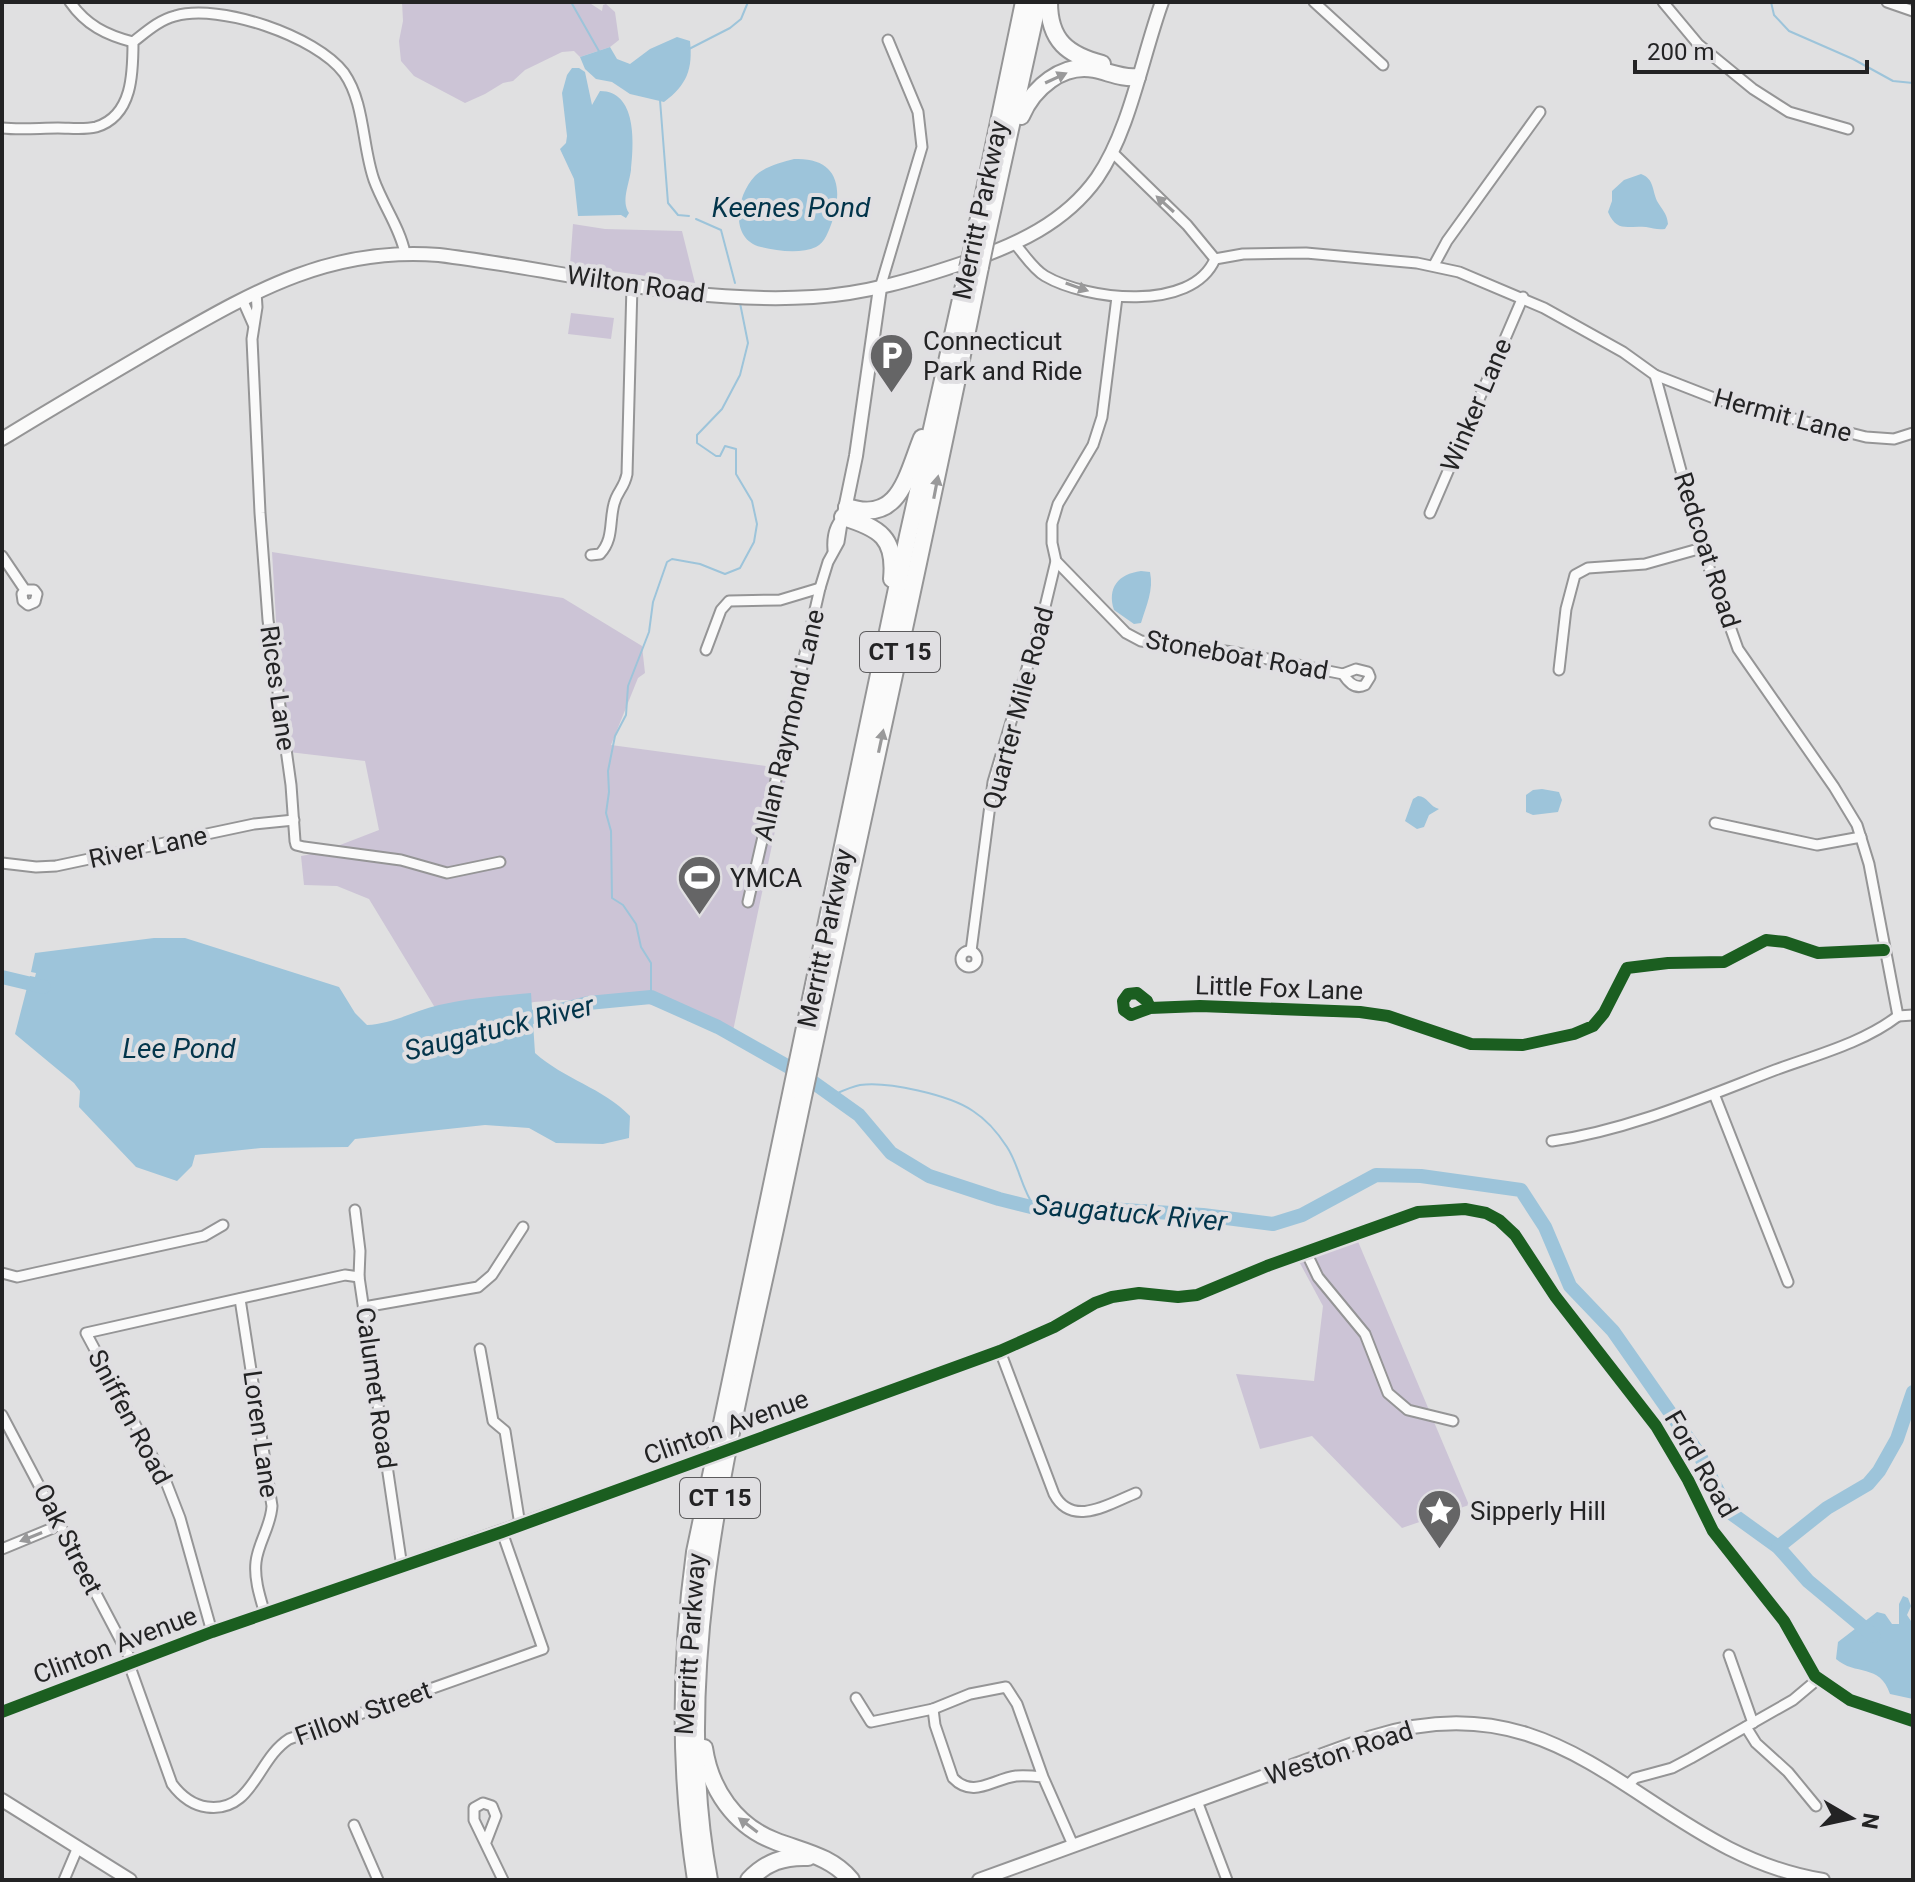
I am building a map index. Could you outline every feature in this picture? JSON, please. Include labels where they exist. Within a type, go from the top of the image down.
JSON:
[{"type":"highway","name":"Merritt Parkway","points":[[810,1034],[929,519],[1024,2]]},
{"type":"highway","name":"Merritt Parkway","points":[[979,245],[996,192],[1038,2]]},
{"type":"highway","points":[[1049,2],[1055,34],[1068,50],[1091,61],[1126,70],[1137,77]]},
{"type":"highway","points":[[996,192],[1023,111],[1031,95],[1045,83],[1076,69],[1091,68],[1124,77],[1137,77]]},
{"type":"highway","name":"Merritt Parkway","points":[[709,1880],[697,1770],[700,1636],[712,1544],[868,727],[947,361],[974,267]]},
{"type":"highway","points":[[845,512],[875,513],[887,507],[898,494],[928,424],[947,361]]},
{"type":"highway","points":[[845,512],[875,528],[885,537],[892,550],[890,600],[868,727]]},
{"type":"highway","name":"Merritt Parkway","points":[[696,1880],[687,1818],[683,1751],[684,1654],[689,1598],[705,1498],[792,1121]]},
{"type":"highway","points":[[700,1636],[703,1741],[713,1783],[730,1809],[747,1825],[773,1840],[832,1862],[851,1880]]},
{"type":"highway","points":[[749,1880],[776,1860],[795,1856],[819,1857]]},
{"type":"main road","name":"Wilton Road","points":[[2,439],[256,292],[294,275],[368,256],[405,253],[470,259],[723,296],[813,297],[880,288],[1015,244],[1041,230],[1096,179],[1120,135],[1162,2]]},
{"type":"main road","name":"Allan Raymond Lane","points":[[845,512],[880,288]]},
{"type":"main road","name":"Weston Road","points":[[979,1880],[995,1877],[1073,1845],[1379,1735],[1411,1727],[1447,1724],[1491,1725],[1538,1736],[1577,1754],[1732,1850],[1779,1870],[1823,1880]]},
{"type":"main road","points":[[2,1800],[130,1880]]},
{"type":"street","points":[[70,2],[80,15],[99,30],[133,42]]},
{"type":"street","points":[[1314,2],[1383,65]]},
{"type":"street","points":[[1678,2],[1666,5],[1698,44],[1753,89],[1789,112],[1848,129]]},
{"type":"street","points":[[1887,2],[1913,11]]},
{"type":"street","points":[[2,128],[85,128],[105,123],[121,108],[130,90],[133,42],[158,23],[174,16],[195,13],[246,18],[269,26],[332,62],[343,72],[352,89],[371,171],[405,253]]},
{"type":"street","points":[[880,288],[922,147],[918,112],[888,40]]},
{"type":"street","points":[[1434,265],[1447,241],[1540,112]]},
{"type":"street","points":[[1112,152],[1187,225],[1215,259]]},
{"type":"street","points":[[1015,244],[1044,276],[1094,293],[1117,297],[1141,297],[1178,289],[1206,276],[1215,259]]},
{"type":"street","points":[[1215,259],[1243,254],[1282,253],[1434,265],[1523,297],[1623,352],[1655,375]]},
{"type":"street","points":[[591,555],[600,554],[609,541],[616,496],[624,487],[627,474],[632,285]]},
{"type":"street","name":"Rices Lane","points":[[256,292],[253,378],[268,620],[291,785],[296,845],[401,860],[447,873],[500,862]]},
{"type":"street","points":[[1056,561],[1052,524],[1058,504],[1093,445],[1102,417],[1117,297]]},
{"type":"street","name":"Winker Lane","points":[[1430,513],[1523,297]]},
{"type":"street","name":"Rices Lane","points":[[242,299],[253,324]]},
{"type":"street","name":"Hermit Lane","points":[[1655,375],[1743,407],[1866,437],[1894,439],[1913,433]]},
{"type":"street","name":"Redcoat Road","points":[[1655,375],[1702,548],[1738,649],[1834,787],[1861,837],[1898,1016]]},
{"type":"street","name":"Allan Raymond Lane","points":[[748,902],[820,588],[833,550],[839,542],[845,512]]},
{"type":"street","points":[[1559,670],[1568,599],[1575,575],[1588,568],[1645,564],[1702,548]]},
{"type":"street","points":[[2,556],[25,590]]},
{"type":"street","name":"Stoneboat Road","points":[[1056,561],[1126,633],[1141,641],[1233,652],[1343,674]]},
{"type":"street","name":"Quarter Mile Road","points":[[971,951],[993,782],[1056,561]]},
{"type":"street","points":[[706,650],[721,610],[729,601],[780,600],[820,588]]},
{"type":"street","name":"River Lane","points":[[2,863],[56,866],[254,824],[294,820]]},
{"type":"street","points":[[1715,823],[1817,845],[1861,837]]},
{"type":"street","name":"Little Fox Lane","points":[[1150,1008],[1200,1006],[1373,1013],[1471,1044],[1523,1045],[1574,1034],[1593,1026],[1604,1013],[1627,968],[1668,963],[1724,962],[1766,940],[1785,942],[1818,953],[1884,950]]},
{"type":"street","points":[[1552,1141],[1604,1131],[1714,1094],[1871,1033],[1898,1016],[1913,1015]]},
{"type":"street","points":[[1714,1094],[1788,1282]]},
{"type":"street","name":"Clinton Avenue","points":[[2,1712],[212,1632],[502,1532],[1000,1351],[1054,1327],[1107,1298],[1139,1293],[1178,1297],[1197,1295],[1418,1212],[1465,1209]]},
{"type":"street","name":"Ford Road","points":[[1465,1209],[1486,1213],[1499,1220],[1520,1243],[1555,1296],[1656,1426],[1713,1531],[1784,1621],[1802,1658],[1818,1679],[1850,1700],[1913,1721]]},
{"type":"street","name":"Calumet Road","points":[[355,1210],[360,1251],[359,1277],[402,1567]]},
{"type":"street","points":[[2,1273],[11,1277],[35,1273],[204,1236],[223,1225]]},
{"type":"street","points":[[364,1307],[478,1287],[492,1275],[523,1227]]},
{"type":"street","points":[[1306,1252],[1318,1277],[1365,1334],[1388,1393],[1408,1410],[1453,1421]]},
{"type":"street","name":"Sniffen Road","points":[[212,1632],[180,1518],[166,1482],[86,1333],[345,1275],[359,1277]]},
{"type":"street","name":"Loren Lane","points":[[240,1299],[272,1506],[266,1536],[256,1560],[256,1577],[265,1614]]},
{"type":"street","points":[[480,1349],[493,1421],[505,1431],[520,1525]]},
{"type":"street","points":[[1000,1351],[1054,1494],[1061,1504],[1072,1512],[1087,1512],[1136,1493]]},
{"type":"street","name":"Oak Street","points":[[2,1415],[131,1663]]},
{"type":"street","points":[[2,1549],[60,1525]]},
{"type":"street","name":"Fillow Street","points":[[131,1663],[172,1784],[195,1804],[230,1806],[246,1794],[276,1749],[289,1739],[543,1649],[502,1532]]},
{"type":"street","points":[[1729,1655],[1756,1743],[1788,1772],[1816,1806]]},
{"type":"street","points":[[1628,1785],[1635,1778],[1672,1768],[1793,1700],[1818,1679]]},
{"type":"street","points":[[856,1698],[871,1722],[933,1709],[978,1691],[1006,1687],[1017,1704],[1043,1777],[1073,1845]]},
{"type":"street","points":[[933,1709],[935,1725],[953,1778],[959,1784],[973,1788],[1014,1776],[1043,1777]]},
{"type":"street","points":[[1197,1801],[1227,1880]]},
{"type":"street","points":[[354,1825],[378,1880]]},
{"type":"street","points":[[486,1842],[503,1880]]},
{"type":"street","points":[[64,1880],[78,1847]]},
{"type":"shaded area","points":[[402,2],[588,2],[602,11],[606,4],[615,12],[619,40],[610,47],[580,57],[574,51],[562,52],[525,70],[513,81],[465,103],[414,76],[401,61]]},
{"type":"shaded area","points":[[573,224],[605,229],[682,231],[695,283],[570,265]]},
{"type":"shaded area","points":[[571,313],[614,318],[611,339],[568,334]]},
{"type":"shaded area","points":[[272,552],[563,598],[642,646],[645,673],[638,678],[611,745],[788,769],[733,1031],[706,1017],[648,1004],[563,1000],[534,1002],[482,1015],[437,1011],[369,899],[337,886],[304,885],[301,856],[322,852],[379,830],[365,761],[289,752],[279,672]]},
{"type":"shaded area","points":[[1354,1232],[1469,1505],[1402,1528],[1312,1436],[1260,1449],[1236,1374],[1314,1381],[1323,1306],[1295,1254]]},
{"type":"water","points":[[677,37],[690,41],[689,68],[683,83],[664,102],[630,94],[612,82],[596,79],[585,69],[580,57],[610,47],[617,59],[630,64],[650,49]]},
{"type":"water","points":[[572,68],[585,72],[592,105],[600,91],[612,93],[627,109],[633,146],[626,198],[629,213],[626,218],[621,215],[578,216],[574,179],[560,149],[566,143],[567,136],[562,93]]},
{"type":"water","name":"Keenes Pond","points":[[794,159],[820,163],[834,177],[837,197],[832,222],[822,243],[816,247],[781,251],[761,247],[744,235],[740,226],[743,194],[748,184],[763,170]]},
{"type":"water","points":[[1641,174],[1650,182],[1665,214],[1668,224],[1665,229],[1623,227],[1611,219],[1608,212],[1612,191],[1624,180]]},
{"type":"water","points":[[1150,572],[1150,592],[1141,623],[1134,624],[1114,610],[1112,595],[1116,583],[1126,575]]},
{"type":"water","points":[[1542,789],[1559,792],[1562,800],[1558,812],[1533,815],[1526,812],[1526,795]]},
{"type":"water","points":[[1418,796],[1439,809],[1429,815],[1424,827],[1417,829],[1405,821],[1413,799]]},
{"type":"water","name":"Lee Pond","points":[[154,938],[185,938],[339,987],[355,1013],[367,1025],[450,1003],[531,993],[535,1053],[619,1106],[630,1116],[629,1138],[603,1144],[556,1143],[529,1128],[485,1125],[355,1139],[348,1147],[261,1148],[195,1155],[192,1166],[177,1181],[136,1167],[79,1107],[80,1091],[74,1083],[15,1034],[30,976],[35,977],[36,973],[31,972],[35,953]]},
{"type":"water","points":[[1903,1596],[1908,1598],[1911,1606],[1907,1615],[1913,1624],[1913,1699],[1890,1694],[1886,1684],[1874,1674],[1836,1659],[1838,1642],[1877,1612],[1885,1614],[1892,1624],[1899,1624],[1899,1604]]},
{"type":"waterway","points":[[571,2],[600,53]]},
{"type":"waterway","points":[[689,49],[730,28],[741,19],[748,2]]},
{"type":"waterway","points":[[1771,2],[1774,15],[1789,31],[1853,59],[1893,81],[1913,83]]},
{"type":"waterway","points":[[660,100],[668,203],[678,215],[689,216]]},
{"type":"waterway","points":[[696,219],[721,230],[735,283]]},
{"type":"waterway","points":[[651,997],[651,963],[641,947],[636,924],[623,905],[612,898],[611,831],[606,813],[608,771],[615,736],[626,715],[628,686],[649,632],[653,602],[667,562],[672,559],[700,564],[725,574],[740,568],[754,542],[757,524],[752,501],[736,474],[736,449],[725,446],[720,456],[716,456],[697,443],[697,435],[722,409],[740,375],[748,343],[740,303]]},
{"type":"waterway","name":"Saugatuck River","points":[[2,977],[44,987]]},
{"type":"waterway","name":"Saugatuck River","points":[[516,1021],[588,1003],[651,997],[718,1027],[803,1075],[859,1115],[891,1153],[929,1176],[1035,1208],[1076,1207],[1203,1215],[1273,1224],[1302,1215],[1376,1175],[1421,1176],[1521,1190],[1545,1227],[1570,1286],[1613,1331],[1699,1454],[1728,1511],[1778,1547],[1808,1581],[1874,1636]]},
{"type":"waterway","points":[[831,1096],[849,1088],[872,1084],[902,1087],[963,1105],[983,1118],[1004,1142],[1035,1208]]},
{"type":"waterway","points":[[1778,1547],[1827,1508],[1868,1484],[1897,1439],[1913,1392]]},
{"type":"cycle path","points":[[1150,1008],[1137,993],[1128,994],[1123,1001],[1124,1010],[1131,1015],[1150,1008],[1200,1006],[1360,1012],[1388,1016],[1471,1044],[1523,1045],[1574,1034],[1593,1026],[1604,1013],[1627,968],[1668,963],[1724,962],[1766,940],[1785,942],[1818,953],[1884,950]]},
{"type":"cycle path","points":[[2,1712],[212,1632],[502,1532],[1000,1351],[1112,1297],[1139,1293],[1178,1297],[1197,1295],[1267,1266],[1418,1212],[1465,1209],[1486,1213],[1515,1235],[1555,1296],[1656,1426],[1713,1531],[1784,1621],[1815,1676],[1850,1700],[1913,1721]]},
{"type":"place","name":"Connecticut Park and Ride","points":[[892,395]]},
{"type":"place","name":"YMCA","points":[[699,917]]},
{"type":"place","name":"Sipperly Hill","points":[[1439,1550]]}]
